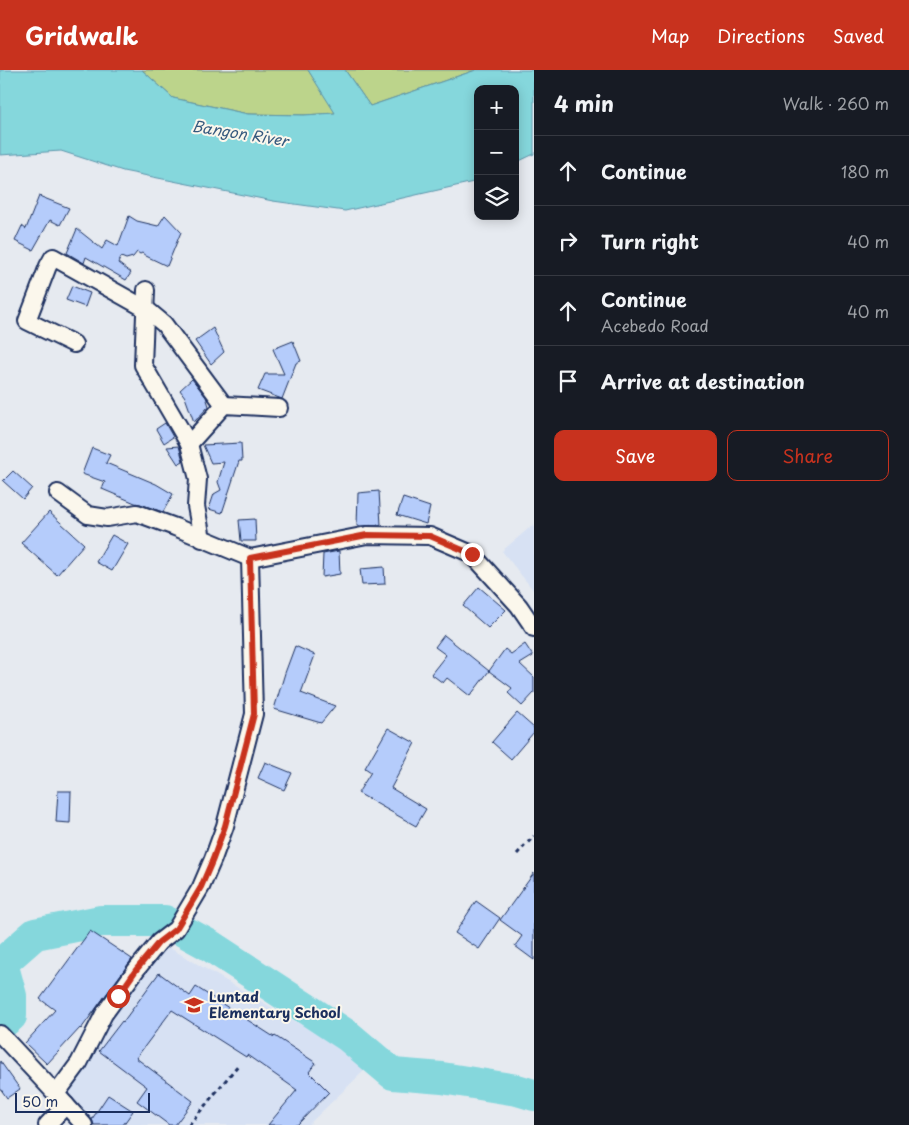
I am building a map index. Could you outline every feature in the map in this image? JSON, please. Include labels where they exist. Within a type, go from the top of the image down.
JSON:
[{"type":"street","points":[[74,344],[27,321],[48,266],[54,257],[146,309],[164,324],[224,406]]},
{"type":"street","points":[[146,290],[143,365],[189,444],[198,480],[196,506],[202,539]]},
{"type":"street","points":[[189,444],[224,406],[279,408]]},
{"type":"street","points":[[58,493],[88,515],[108,518],[137,513],[250,558],[367,535],[430,536],[472,554],[519,606],[534,628]]},
{"type":"street","points":[[47,1125],[104,1014],[159,942],[176,929],[201,887],[225,826],[254,714],[250,558]]},
{"type":"street","points":[[0,1034],[84,1125]]},
{"type":"path","points":[[516,854],[534,836]]},
{"type":"path","points":[[190,1125],[239,1064]]},
{"type":"shaded area","points":[[534,524],[534,591],[502,551]]},
{"type":"shaded area","name":"Luntad Elementary School","points":[[163,944],[370,1065],[308,1125],[88,1125],[61,1096]]},
{"type":"green space","points":[[142,70],[308,70],[336,113],[304,115],[248,114],[173,98]]},
{"type":"green space","points":[[345,70],[476,70],[370,106]]},
{"type":"water","name":"Bangon River","points":[[0,70],[142,70],[173,98],[248,114],[304,115],[335,113],[308,70],[345,70],[370,106],[476,70],[534,70],[534,154],[519,161],[519,85],[474,85],[474,182],[345,211],[273,201],[123,171],[61,151],[0,155]]},
{"type":"building","points":[[39,196],[69,208],[60,225],[50,220],[33,250],[15,241],[22,226],[26,229]]},
{"type":"building","points":[[165,215],[181,232],[167,266],[137,252],[133,257],[126,259],[121,257],[118,263],[131,273],[126,280],[86,257],[84,263],[67,253],[77,229],[102,249],[107,240],[118,246],[129,216],[137,221],[158,226]]},
{"type":"building","points":[[72,286],[90,293],[85,307],[66,300]]},
{"type":"building","points":[[213,328],[224,352],[211,364],[195,341]]},
{"type":"building","points":[[293,341],[301,361],[296,363],[282,399],[258,390],[265,374],[284,374],[273,349]]},
{"type":"building","points":[[192,379],[206,397],[209,406],[194,422],[185,397],[180,390]]},
{"type":"building","points":[[165,423],[173,437],[164,443],[156,429]]},
{"type":"building","points":[[241,443],[242,461],[239,461],[222,513],[209,509],[214,494],[221,490],[218,482],[224,462],[211,463],[203,445]]},
{"type":"building","points":[[179,446],[183,461],[178,464],[167,447]]},
{"type":"building","points":[[92,448],[110,455],[106,463],[156,484],[173,494],[163,512],[102,489],[105,482],[82,474]]},
{"type":"building","points":[[13,471],[32,488],[23,499],[3,481]]},
{"type":"building","points":[[379,491],[381,525],[357,526],[358,493]]},
{"type":"building","points":[[403,498],[430,507],[426,524],[397,515]]},
{"type":"building","points":[[49,512],[84,544],[57,575],[21,543]]},
{"type":"building","points":[[255,519],[256,541],[241,541],[239,520]]},
{"type":"building","points":[[112,535],[128,544],[112,571],[96,562]]},
{"type":"building","points":[[339,551],[340,574],[322,577],[323,554]]},
{"type":"building","points":[[384,567],[385,584],[362,585],[360,569]]},
{"type":"building","points":[[479,587],[506,610],[488,628],[463,606]]},
{"type":"building","points":[[444,635],[489,671],[470,696],[447,678],[443,683],[431,674],[446,655],[435,647]]},
{"type":"building","points":[[525,644],[533,656],[520,664],[534,677],[534,693],[522,706],[508,693],[512,688],[489,671],[505,649],[511,654]]},
{"type":"building","points":[[295,646],[315,655],[301,693],[335,706],[321,723],[274,709]]},
{"type":"building","points":[[517,713],[534,728],[534,732],[511,759],[492,742]]},
{"type":"building","points":[[388,728],[415,743],[391,788],[426,809],[416,826],[358,793],[371,772],[365,768]]},
{"type":"building","points":[[265,762],[292,773],[284,790],[258,778]]},
{"type":"building","points":[[58,791],[71,791],[70,823],[56,822]]},
{"type":"building","points":[[534,873],[534,960],[515,946],[522,936],[500,920]]},
{"type":"building","points":[[476,901],[500,918],[479,949],[455,933]]},
{"type":"building","points":[[90,931],[132,959],[81,1029],[47,1064],[25,1043],[55,1010],[40,999]]},
{"type":"building","points":[[159,973],[190,996],[196,987],[316,1063],[309,1072],[329,1092],[297,1125],[268,1125],[297,1090],[247,1055],[246,1057],[172,1010],[136,1058],[193,1101],[175,1125],[169,1125],[137,1101],[147,1087],[99,1051]]},
{"type":"building","points":[[0,1061],[20,1089],[7,1098],[0,1088]]},
{"type":"building","points":[[108,1095],[133,1111],[123,1125],[94,1125],[92,1119]]},
{"type":"waterway","points":[[0,1025],[11,1016],[11,996],[2,963],[35,934],[101,921],[165,921],[209,945],[348,1036],[393,1074],[442,1078],[517,1090],[534,1095]]},
{"type":"place","name":"Luntad Elementary School","points":[[194,1005]]},
{"type":"route","points":[[118,996],[159,942],[176,929],[201,887],[225,826],[254,714],[250,558],[367,535],[430,536],[472,554]]}]
